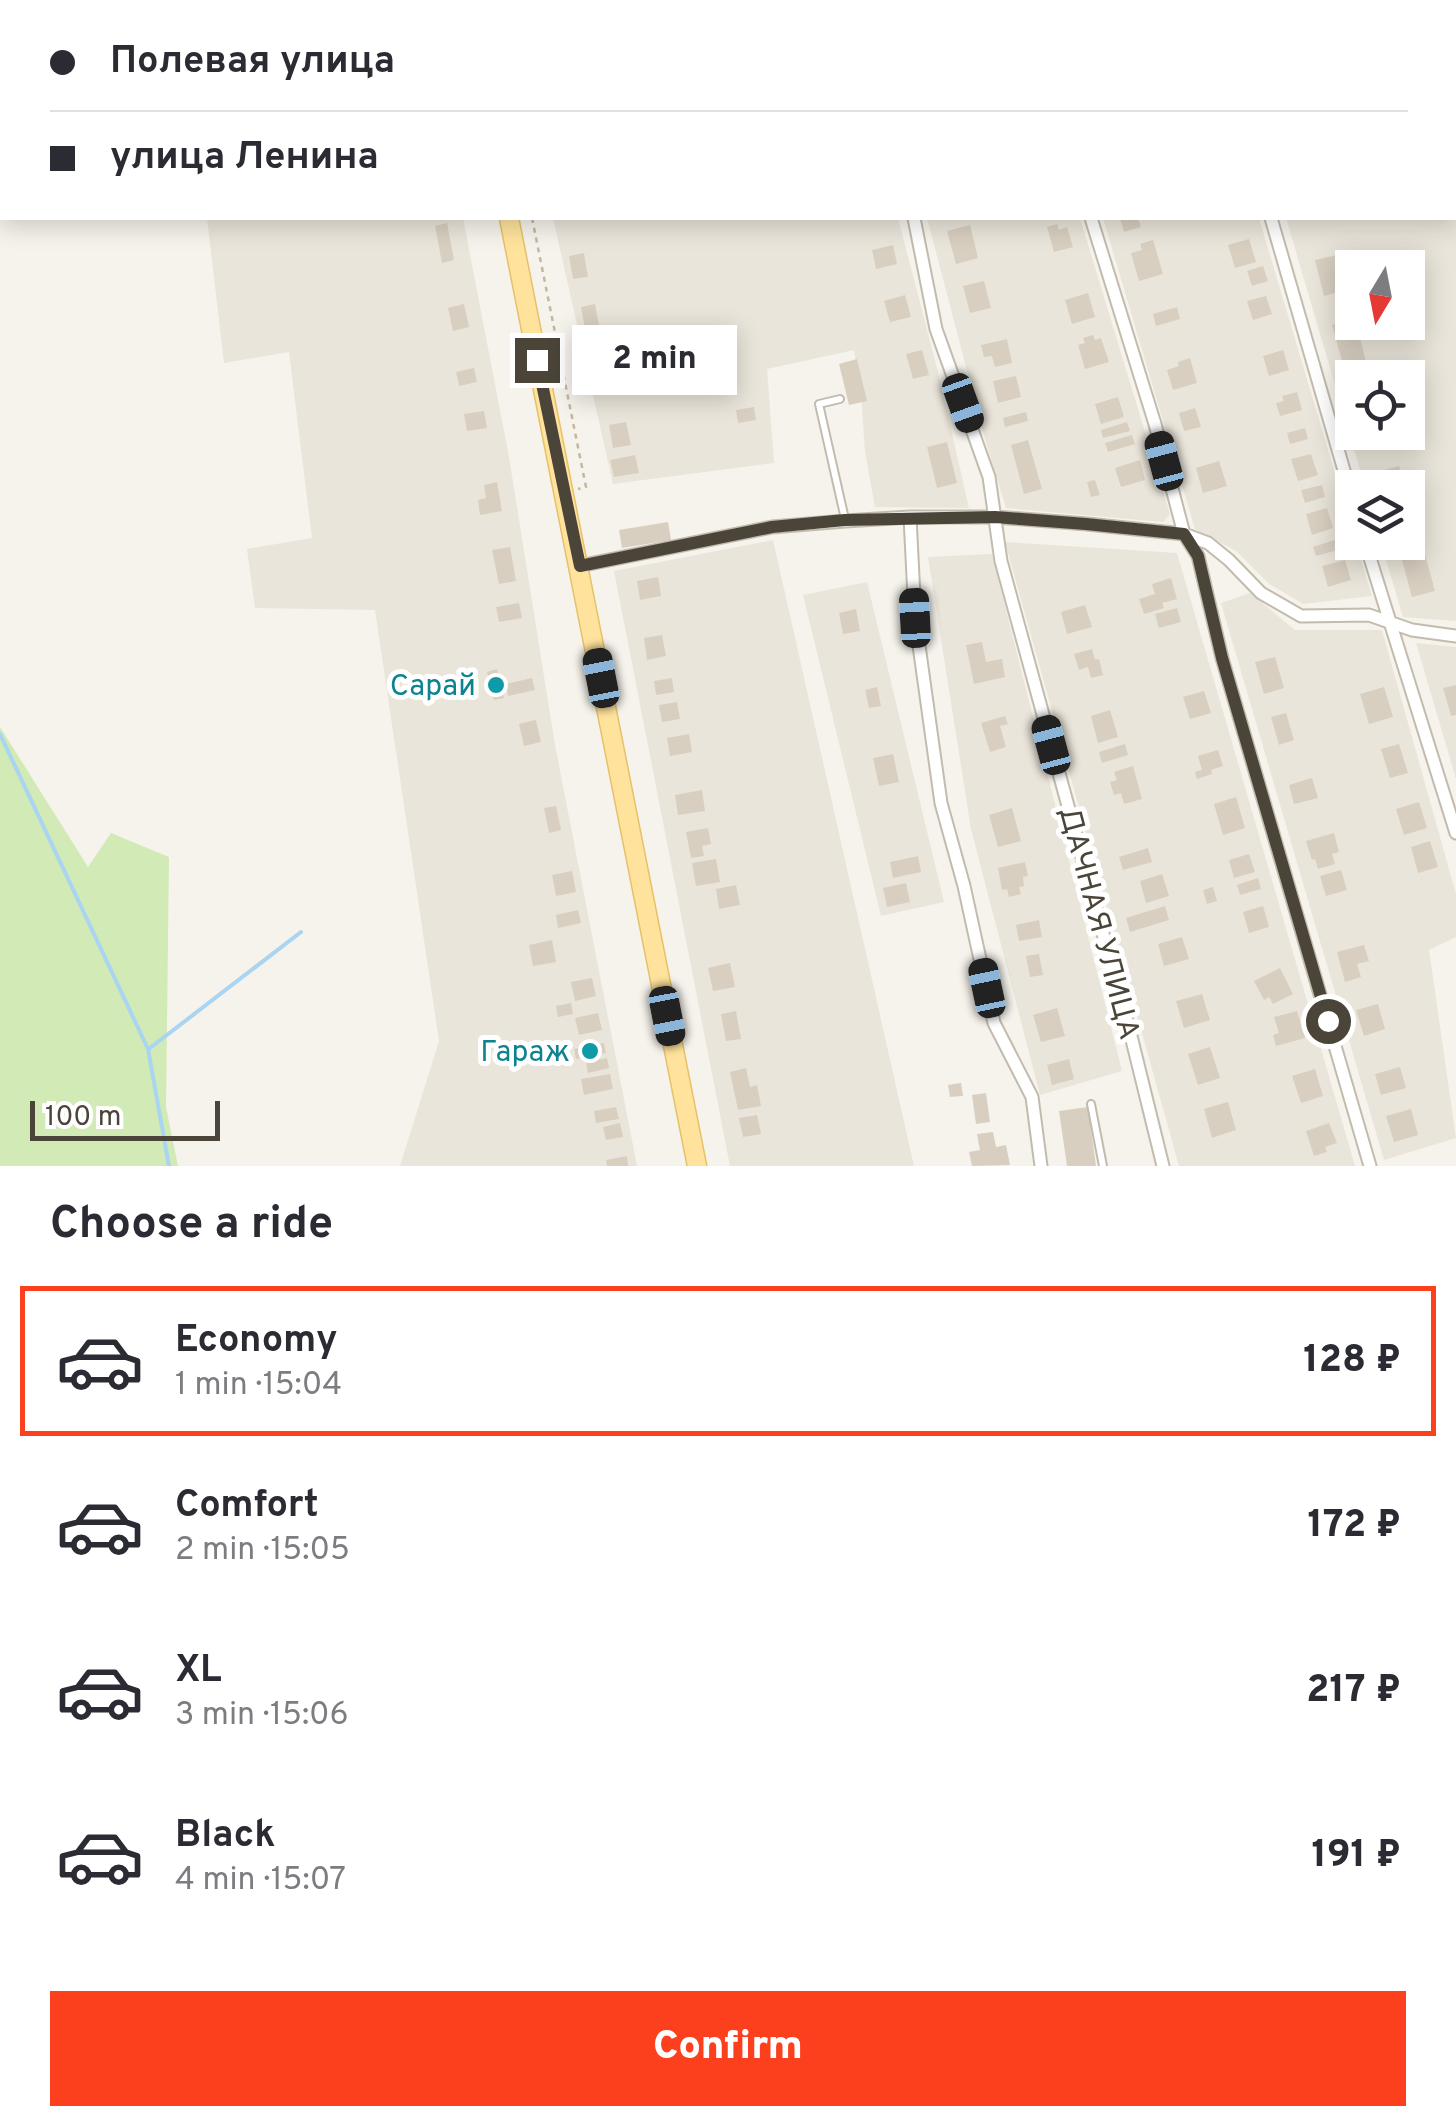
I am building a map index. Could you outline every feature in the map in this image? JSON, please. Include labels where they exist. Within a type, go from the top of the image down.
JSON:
[{"type":"main road","points":[[509,220],[696,1166]]},
{"type":"street","name":"ДАЧНАЯ УЛИЦА","points":[[914,220],[936,329],[989,478],[1001,561],[1163,1166]]},
{"type":"street","points":[[1092,220],[1155,424],[1184,534],[1198,556],[1222,658],[1370,1166]]},
{"type":"street","points":[[1272,220],[1344,470]]},
{"type":"street","points":[[910,517],[915,618],[940,803],[964,886],[994,1022],[1032,1097],[1040,1166]]},
{"type":"street","points":[[580,566],[772,527],[845,520],[995,517],[1086,524],[1184,534],[1208,543],[1261,593],[1301,616],[1368,615],[1412,630],[1456,636]]},
{"type":"street","points":[[1370,560],[1456,833]]},
{"type":"lane","points":[[840,400],[819,404],[845,520]]},
{"type":"lane","points":[[1090,1104],[1103,1166]]},
{"type":"path","points":[[532,220],[586,488],[564,492]]},
{"type":"shaded area","points":[[207,220],[463,220],[509,457],[555,745],[637,1166],[400,1166],[439,1041],[375,610],[255,608],[247,549],[312,538],[289,352],[224,363]]},
{"type":"shaded area","points":[[553,220],[899,220],[969,508],[875,507],[854,350],[767,369],[774,463],[613,484]]},
{"type":"shaded area","points":[[928,220],[1081,220],[1170,514],[1163,522],[1006,508]]},
{"type":"shaded area","points":[[1104,220],[1260,220],[1335,473],[1335,560],[1361,560],[1372,596],[1303,604],[1268,583],[1236,551],[1195,529]]},
{"type":"shaded area","points":[[1287,220],[1456,220],[1456,621],[1403,617],[1386,560],[1425,560],[1425,470],[1360,470],[1354,450],[1425,450],[1425,360],[1335,360],[1335,385]]},
{"type":"shaded area","points":[[773,540],[914,1166],[730,1166],[614,571]]},
{"type":"shaded area","points":[[1005,542],[1177,553],[1355,1166],[1179,1166]]},
{"type":"shaded area","points":[[992,554],[1122,1071],[1040,1095],[971,829],[928,557]]},
{"type":"shaded area","points":[[867,582],[944,902],[881,916],[803,595]]},
{"type":"shaded area","points":[[1250,593],[1295,630],[1382,630],[1456,894],[1456,937],[1429,950],[1456,1138],[1384,1160],[1221,603]]},
{"type":"shaded area","points":[[1416,643],[1456,647],[1456,779]]},
{"type":"green space","points":[[0,727],[88,867],[111,833],[169,857],[166,1107],[178,1166],[0,1166]]},
{"type":"building","points":[[1121,220],[1139,220],[1141,227],[1124,232]]},
{"type":"building","points":[[447,223],[454,260],[442,263],[435,226]]},
{"type":"building","points":[[1057,224],[1059,230],[1067,227],[1073,247],[1054,252],[1047,227]]},
{"type":"building","points":[[970,225],[978,258],[956,264],[947,231]]},
{"type":"building","points":[[1249,239],[1256,262],[1235,268],[1228,245]]},
{"type":"building","points":[[1153,240],[1163,274],[1139,281],[1131,253],[1142,250],[1140,244]]},
{"type":"building","points":[[893,245],[897,264],[876,269],[872,250]]},
{"type":"building","points":[[584,253],[588,277],[573,279],[569,256]]},
{"type":"building","points":[[1335,255],[1335,293],[1324,296],[1315,260]]},
{"type":"building","points":[[1263,266],[1268,281],[1252,286],[1247,271]]},
{"type":"building","points":[[984,281],[991,308],[970,313],[963,286]]},
{"type":"building","points":[[1088,293],[1095,317],[1072,324],[1065,300]]},
{"type":"building","points":[[905,295],[911,317],[890,322],[884,301]]},
{"type":"building","points":[[1266,296],[1272,314],[1253,320],[1247,301]]},
{"type":"building","points":[[464,304],[469,327],[453,331],[448,308]]},
{"type":"building","points":[[595,304],[602,342],[588,345],[581,307]]},
{"type":"building","points":[[1177,307],[1180,319],[1156,326],[1153,314]]},
{"type":"building","points":[[1093,335],[1095,340],[1101,338],[1109,362],[1085,369],[1078,345],[1085,343],[1083,338]]},
{"type":"building","points":[[1007,339],[1012,363],[995,367],[992,356],[984,357],[981,345]]},
{"type":"building","points":[[1336,340],[1360,340],[1366,360],[1342,360]]},
{"type":"building","points":[[922,350],[929,375],[913,379],[906,354]]},
{"type":"building","points":[[1283,350],[1289,370],[1269,376],[1263,356]]},
{"type":"building","points":[[1190,358],[1197,383],[1173,390],[1167,370]]},
{"type":"building","points":[[857,359],[867,401],[849,405],[839,364]]},
{"type":"building","points":[[474,368],[477,382],[459,386],[456,372]]},
{"type":"building","points":[[606,375],[610,393],[598,395],[594,377]]},
{"type":"building","points":[[1016,376],[1021,397],[998,403],[993,381]]},
{"type":"building","points":[[1297,392],[1302,410],[1280,416],[1276,403],[1284,401],[1282,396]]},
{"type":"building","points":[[1118,397],[1124,417],[1101,424],[1095,404]]},
{"type":"building","points":[[754,407],[756,420],[738,423],[736,410]]},
{"type":"building","points":[[1195,408],[1201,427],[1184,431],[1179,413]]},
{"type":"building","points":[[484,411],[487,428],[467,431],[464,414]]},
{"type":"building","points":[[1026,412],[1028,421],[1005,427],[1003,418]]},
{"type":"building","points":[[626,422],[631,445],[613,448],[609,425]]},
{"type":"building","points":[[1127,422],[1130,431],[1103,438],[1101,430]]},
{"type":"building","points":[[1305,428],[1308,439],[1290,444],[1287,433]]},
{"type":"building","points":[[1132,435],[1135,444],[1108,452],[1105,443]]},
{"type":"building","points":[[1028,440],[1042,489],[1024,494],[1011,445]]},
{"type":"building","points":[[947,442],[957,483],[937,488],[927,447]]},
{"type":"building","points":[[1311,454],[1318,475],[1298,481],[1291,459]]},
{"type":"building","points":[[635,455],[639,473],[614,477],[610,460]]},
{"type":"building","points":[[1140,460],[1145,480],[1121,487],[1115,468]]},
{"type":"building","points":[[1219,461],[1227,486],[1203,493],[1196,468]]},
{"type":"building","points":[[1095,480],[1100,495],[1091,497],[1087,482]]},
{"type":"building","points":[[497,482],[502,511],[480,515],[478,500],[486,498],[484,485]]},
{"type":"building","points":[[1322,485],[1325,497],[1305,503],[1301,490]]},
{"type":"building","points":[[1327,508],[1333,528],[1312,535],[1306,514]]},
{"type":"building","points":[[668,522],[671,540],[622,548],[619,530]]},
{"type":"building","points":[[1335,540],[1335,551],[1316,556],[1313,547]]},
{"type":"building","points":[[510,547],[516,581],[499,584],[492,550]]},
{"type":"building","points":[[1425,554],[1435,591],[1412,597],[1402,560],[1425,560]]},
{"type":"building","points":[[1345,560],[1351,580],[1328,587],[1322,566]]},
{"type":"building","points":[[658,577],[661,596],[640,600],[637,581]]},
{"type":"building","points":[[1171,578],[1177,599],[1144,614],[1139,599],[1155,594],[1152,584]]},
{"type":"building","points":[[519,603],[522,618],[499,622],[496,607]]},
{"type":"building","points":[[1085,605],[1092,627],[1067,634],[1061,612]]},
{"type":"building","points":[[1177,608],[1181,622],[1159,628],[1155,614]]},
{"type":"building","points":[[856,609],[860,631],[843,634],[839,613]]},
{"type":"building","points":[[662,635],[666,656],[647,660],[644,638]]},
{"type":"building","points":[[982,642],[986,662],[1002,659],[1005,677],[974,684],[966,645]]},
{"type":"building","points":[[1092,649],[1103,675],[1091,678],[1088,667],[1079,670],[1074,654]]},
{"type":"building","points":[[1275,657],[1284,688],[1264,694],[1255,662]]},
{"type":"building","name":"Сарай","points":[[497,669],[504,698],[494,700],[487,672]]},
{"type":"building","points":[[532,678],[535,690],[508,696],[506,684]]},
{"type":"building","points":[[672,678],[674,692],[656,695],[654,681]]},
{"type":"building","points":[[1456,685],[1456,715],[1451,716],[1443,688]]},
{"type":"building","points":[[877,687],[881,706],[869,708],[865,690]]},
{"type":"building","points":[[1384,687],[1393,717],[1369,724],[1360,694]]},
{"type":"building","points":[[1204,691],[1211,713],[1190,719],[1183,697]]},
{"type":"building","points":[[677,702],[680,719],[662,722],[659,705]]},
{"type":"building","points":[[1110,710],[1118,737],[1098,743],[1091,716]]},
{"type":"building","points":[[1286,713],[1294,740],[1279,745],[1271,717]]},
{"type":"building","points":[[1005,716],[1008,724],[1000,726],[1006,747],[990,752],[981,723]]},
{"type":"building","points":[[536,720],[541,742],[524,746],[519,724]]},
{"type":"building","points":[[689,734],[692,752],[670,756],[667,738]]},
{"type":"building","points":[[1125,744],[1128,755],[1102,763],[1099,752]]},
{"type":"building","points":[[1399,744],[1408,773],[1390,778],[1381,749]]},
{"type":"building","points":[[1218,750],[1223,766],[1197,779],[1195,772],[1202,770],[1198,756]]},
{"type":"building","points":[[893,754],[899,782],[879,786],[873,758]]},
{"type":"building","points":[[1133,766],[1142,799],[1124,804],[1121,793],[1114,795],[1110,782],[1117,780],[1114,772]]},
{"type":"building","points":[[1312,778],[1318,798],[1294,804],[1289,785]]},
{"type":"building","points":[[702,790],[705,811],[678,815],[675,795]]},
{"type":"building","points":[[1236,797],[1245,828],[1223,835],[1214,804]]},
{"type":"building","points":[[1419,802],[1427,828],[1404,835],[1396,809]]},
{"type":"building","points":[[556,806],[561,830],[549,833],[544,808]]},
{"type":"building","points":[[1012,808],[1021,841],[998,847],[989,815]]},
{"type":"building","points":[[708,828],[711,844],[702,846],[704,856],[691,858],[686,832]]},
{"type":"building","points":[[1334,833],[1339,852],[1332,854],[1335,864],[1318,869],[1306,841]]},
{"type":"building","points":[[1430,841],[1438,867],[1418,873],[1411,847]]},
{"type":"building","points":[[1148,848],[1152,862],[1123,870],[1119,857]]},
{"type":"building","points":[[1249,854],[1255,872],[1234,878],[1229,860]]},
{"type":"building","points":[[918,856],[921,872],[893,878],[890,862]]},
{"type":"building","points":[[716,859],[720,882],[696,886],[692,863]]},
{"type":"building","points":[[1025,862],[1028,876],[1023,877],[1024,886],[1019,887],[1021,894],[1009,897],[1007,889],[1002,890],[998,868]]},
{"type":"building","points":[[1341,870],[1347,890],[1326,896],[1320,876]]},
{"type":"building","points":[[572,871],[576,892],[556,896],[552,875]]},
{"type":"building","points":[[1162,874],[1169,896],[1146,903],[1140,881]]},
{"type":"building","points":[[1258,878],[1261,889],[1240,895],[1237,885]]},
{"type":"building","points":[[906,883],[910,902],[887,907],[883,888]]},
{"type":"building","points":[[736,885],[740,905],[719,909],[716,889]]},
{"type":"building","points":[[1213,887],[1217,901],[1207,904],[1203,890]]},
{"type":"building","points":[[1165,906],[1169,920],[1130,932],[1126,918]]},
{"type":"building","points":[[1263,906],[1269,927],[1249,933],[1243,912]]},
{"type":"building","points":[[578,910],[581,923],[558,928],[556,915]]},
{"type":"building","points":[[1039,920],[1042,937],[1019,941],[1016,925]]},
{"type":"building","points":[[1182,937],[1189,959],[1164,966],[1158,944]]},
{"type":"building","points":[[552,940],[556,962],[533,966],[529,945]]},
{"type":"building","points":[[1364,945],[1369,961],[1357,964],[1361,977],[1345,982],[1337,952]]},
{"type":"building","points":[[1039,954],[1043,975],[1030,977],[1026,956]]},
{"type":"building","points":[[730,963],[735,987],[713,991],[708,968]]},
{"type":"building","points":[[1280,968],[1293,994],[1273,1004],[1269,997],[1264,1000],[1254,981]]},
{"type":"building","points":[[592,978],[596,996],[575,1001],[571,982]]},
{"type":"building","points":[[1202,994],[1210,1020],[1184,1028],[1176,1001]]},
{"type":"building","name":"Гараж","points":[[571,1003],[573,1014],[558,1017],[556,1006]]},
{"type":"building","points":[[1378,1004],[1385,1029],[1364,1036],[1356,1010]]},
{"type":"building","points":[[1057,1008],[1065,1036],[1041,1042],[1033,1015]]},
{"type":"building","points":[[736,1011],[741,1039],[726,1041],[721,1014]]},
{"type":"building","points":[[1297,1011],[1305,1038],[1276,1046],[1273,1035],[1279,1033],[1274,1017]]},
{"type":"building","points":[[598,1013],[602,1030],[579,1035],[575,1018]]},
{"type":"building","name":"Гараж","points":[[604,1043],[606,1053],[576,1059],[574,1049]]},
{"type":"building","points":[[1210,1047],[1220,1078],[1198,1085],[1188,1054]]},
{"type":"building","name":"Гараж","points":[[607,1058],[609,1068],[588,1073],[586,1062]]},
{"type":"building","points":[[1069,1059],[1074,1079],[1052,1085],[1047,1065]]},
{"type":"building","points":[[1400,1067],[1406,1088],[1381,1095],[1375,1074]]},
{"type":"building","points":[[746,1068],[750,1087],[757,1085],[761,1106],[738,1110],[730,1072]]},
{"type":"building","points":[[1315,1069],[1323,1096],[1301,1103],[1292,1076]]},
{"type":"building","points":[[610,1074],[613,1089],[584,1095],[581,1079]]},
{"type":"building","points":[[961,1083],[963,1096],[950,1097],[948,1085]]},
{"type":"building","points":[[986,1093],[990,1122],[976,1124],[972,1095]]},
{"type":"building","points":[[1228,1102],[1236,1130],[1212,1138],[1204,1109]]},
{"type":"building","points":[[616,1107],[619,1119],[596,1123],[594,1111]]},
{"type":"building","points":[[1088,1107],[1096,1166],[1067,1166],[1059,1111]]},
{"type":"building","points":[[1411,1109],[1418,1135],[1394,1142],[1386,1116]]},
{"type":"building","points":[[757,1115],[761,1134],[743,1137],[739,1118]]},
{"type":"building","points":[[620,1123],[623,1137],[606,1140],[603,1127]]},
{"type":"building","points":[[1329,1123],[1337,1143],[1314,1156],[1306,1131]]},
{"type":"building","points":[[993,1132],[996,1147],[1006,1145],[1010,1165],[972,1166],[969,1152],[980,1150],[977,1134]]},
{"type":"building","points":[[627,1156],[628,1166],[607,1166],[606,1160]]},
{"type":"waterway","points":[[0,734],[148,1049],[169,1166]]},
{"type":"waterway","points":[[150,1048],[301,932]]},
{"type":"place","name":"Сарай","points":[[496,685]]},
{"type":"place","name":"Гараж","points":[[590,1051]]},
{"type":"route","points":[[537,360],[580,566],[772,527],[845,520],[995,517],[1184,534],[1198,556],[1222,658],[1328,1021]]}]
